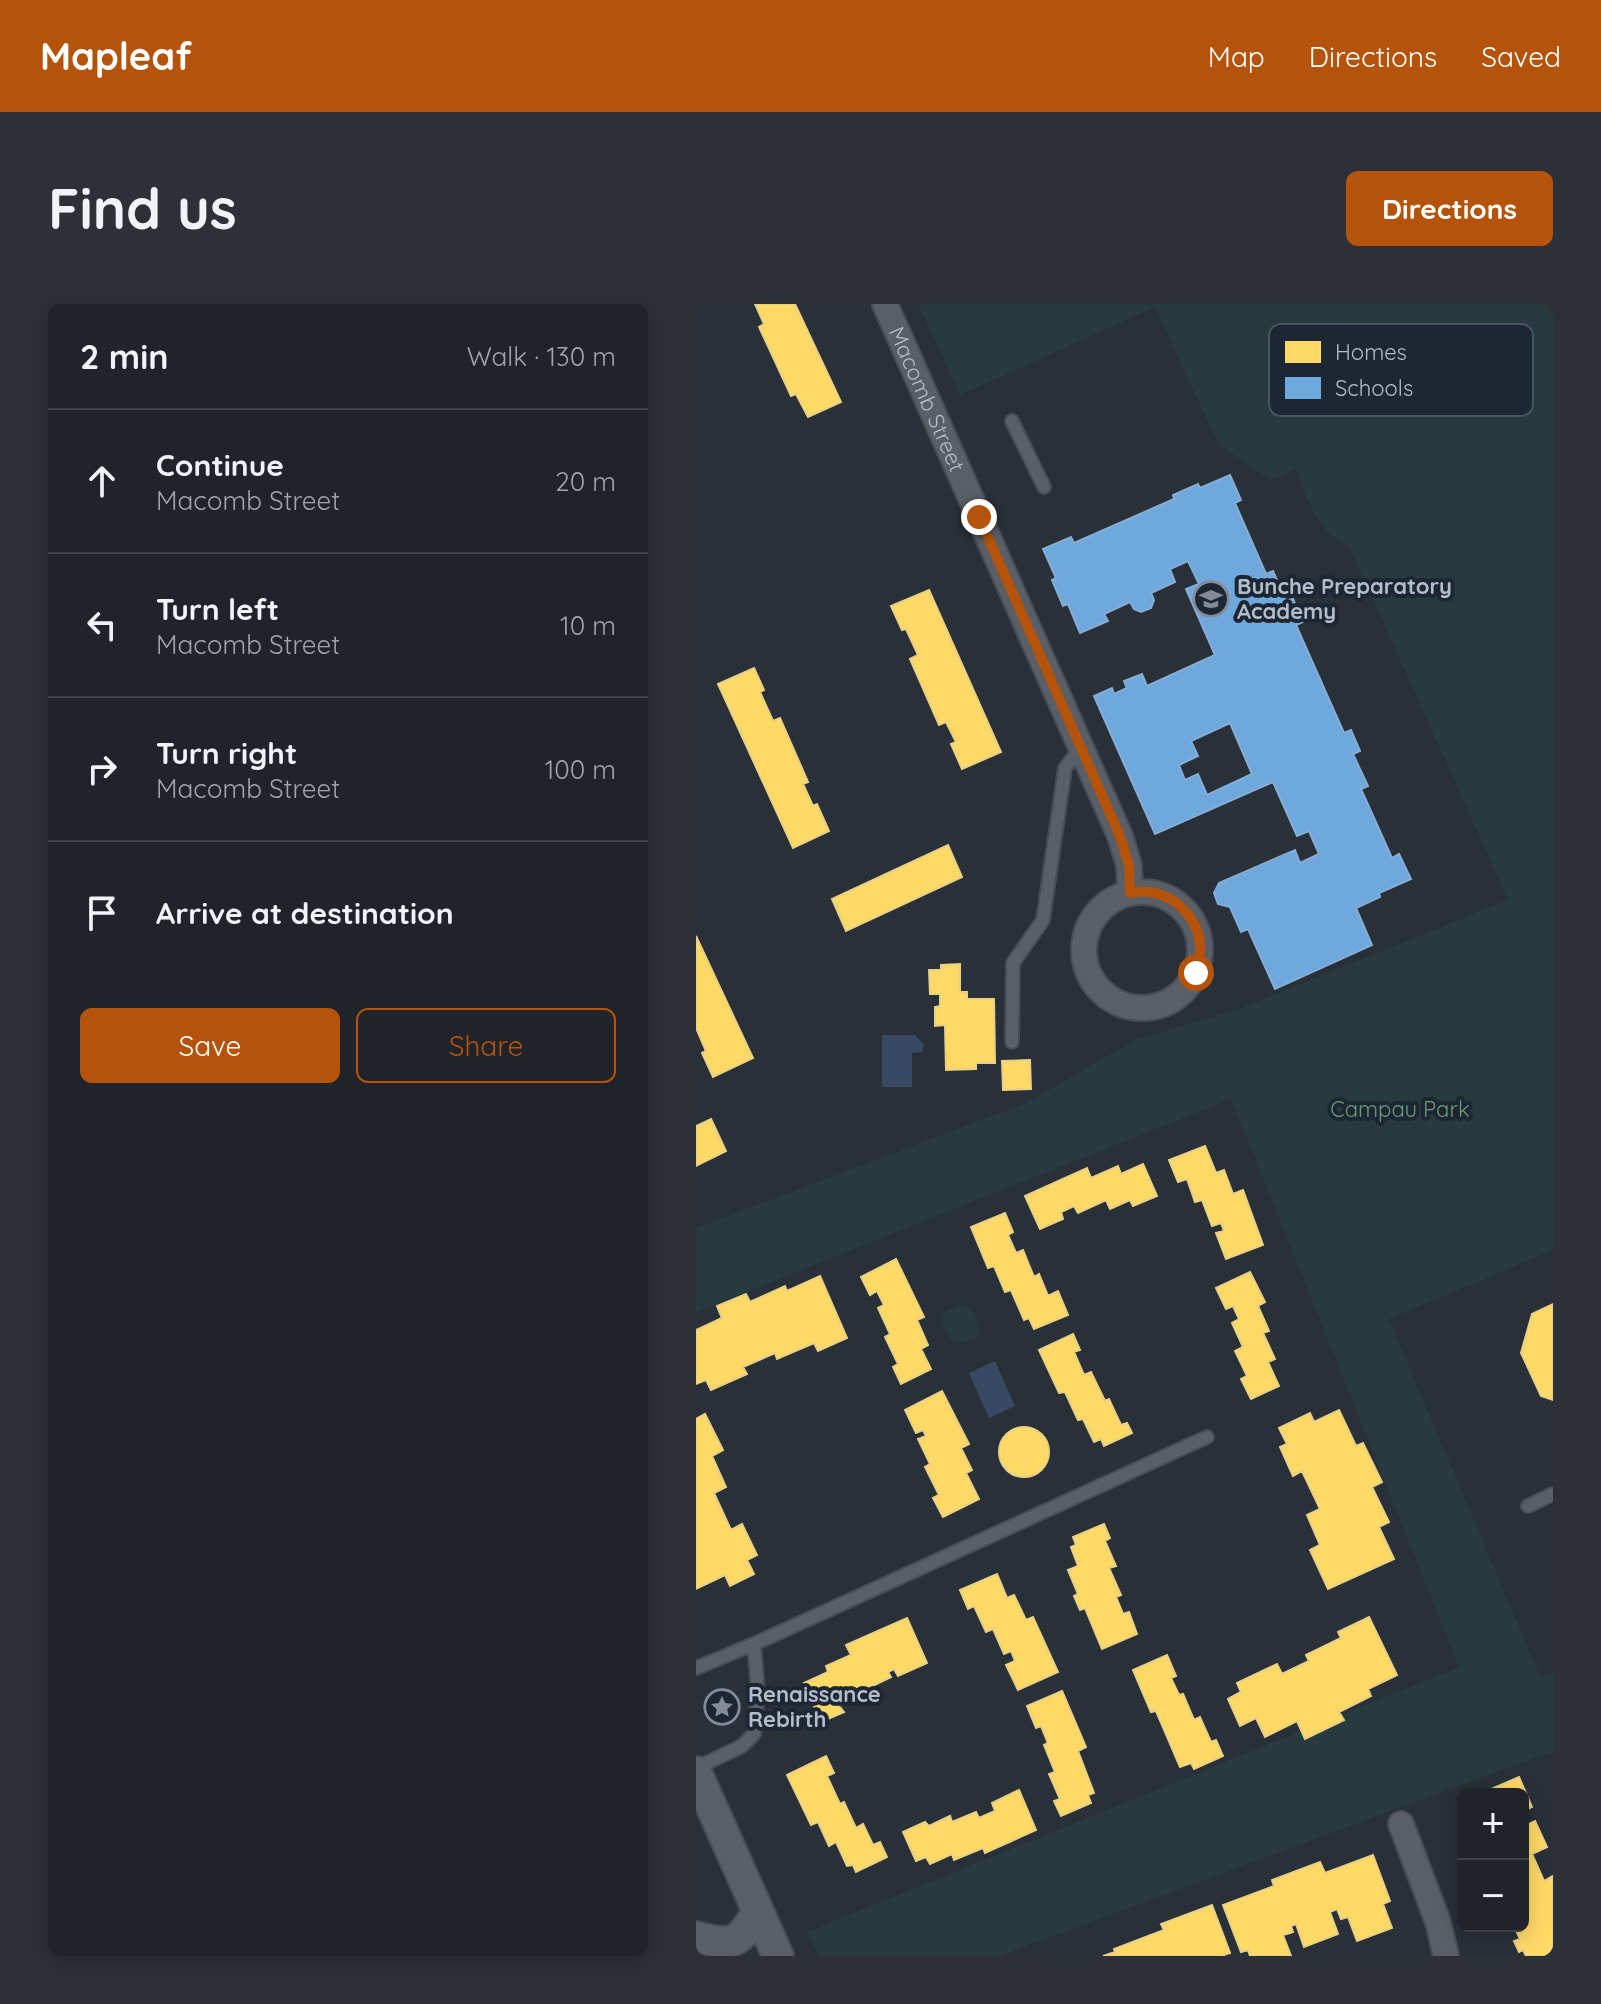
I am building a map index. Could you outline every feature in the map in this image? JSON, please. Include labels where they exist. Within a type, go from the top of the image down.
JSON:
[{"type":"street","name":"Macomb Street","points":[[885,304],[1120,836],[1129,865],[1130,893]]},
{"type":"street","points":[[1148,892],[1166,896],[1181,906],[1192,920],[1199,937],[1200,955],[1196,973],[1186,988],[1170,1000],[1152,1007],[1132,1007],[1114,1000],[1098,987],[1088,970],[1084,950],[1088,931],[1097,913],[1112,900],[1130,893],[1148,892]]},
{"type":"street","points":[[696,1770],[778,1956]]},
{"type":"street","points":[[1401,1824],[1438,1922],[1446,1956]]},
{"type":"street","points":[[696,1937],[732,1942],[743,1935],[758,1911]]},
{"type":"street","points":[[696,1945],[701,1956]]},
{"type":"lane","points":[[1012,421],[1044,487]]},
{"type":"lane","points":[[1012,1042],[1013,963],[1043,920],[1065,768],[1081,748]]},
{"type":"lane","points":[[696,1668],[1207,1437]]},
{"type":"lane","points":[[1528,1506],[1553,1494]]},
{"type":"lane","points":[[696,1770],[742,1746],[754,1734],[758,1691],[754,1644]]},
{"type":"green space","name":"Campau Park","points":[[918,304],[1553,304],[1553,1250],[1389,1319],[1540,1676],[1553,1672],[1553,1757],[1550,1752],[999,1956],[819,1956],[807,1932],[1459,1667],[1231,1099],[696,1312],[696,1228],[1026,1103],[1135,1040],[1236,1010],[1508,900],[1348,544],[1328,533],[1314,514],[1296,469],[1271,480],[1218,444],[1155,307],[960,395]]},
{"type":"green space","points":[[963,1304],[972,1310],[976,1318],[978,1337],[959,1343],[951,1340],[942,1322],[944,1312]]},
{"type":"water","points":[[882,1035],[915,1035],[924,1045],[922,1052],[912,1053],[912,1087],[882,1087]]},
{"type":"water","points":[[995,1361],[1015,1406],[989,1418],[969,1373]]},
{"type":"building: Homes","points":[[755,304],[795,304],[841,402],[808,417],[796,394],[791,396],[759,327],[764,324]]},
{"type":"building: Homes","points":[[929,590],[1001,752],[962,769],[951,744],[956,742],[946,722],[939,725],[910,659],[918,655],[891,606]]},
{"type":"building: Homes","points":[[754,668],[764,690],[760,692],[773,721],[780,718],[808,782],[803,784],[813,806],[817,804],[829,831],[793,848],[718,684]]},
{"type":"building: Homes","points":[[948,845],[962,877],[846,931],[832,899]]},
{"type":"building: Homes","points":[[696,936],[753,1058],[713,1077],[702,1053],[706,1051],[696,1028]]},
{"type":"building: Homes","points":[[960,964],[960,992],[967,992],[967,999],[994,999],[995,1063],[976,1063],[976,1069],[946,1070],[945,1025],[935,1026],[935,1007],[940,1006],[940,994],[930,994],[929,970],[941,970],[941,965]]},
{"type":"building: Homes","points":[[1030,1060],[1031,1089],[1003,1090],[1002,1061]]},
{"type":"building: Homes","points":[[711,1119],[726,1151],[696,1166],[696,1126]]},
{"type":"building: Homes","points":[[1205,1146],[1216,1173],[1224,1170],[1233,1194],[1243,1190],[1263,1245],[1226,1259],[1216,1233],[1224,1231],[1221,1223],[1212,1226],[1202,1200],[1195,1202],[1187,1179],[1178,1182],[1169,1160]]},
{"type":"building: Homes","points":[[1143,1164],[1157,1196],[1133,1206],[1130,1200],[1110,1209],[1106,1200],[1078,1213],[1074,1206],[1061,1212],[1063,1219],[1040,1229],[1025,1196],[1087,1168],[1091,1178],[1118,1166],[1121,1174]]},
{"type":"building: Homes","points":[[1005,1213],[1013,1232],[1008,1235],[1016,1253],[1023,1250],[1034,1277],[1039,1274],[1048,1296],[1058,1291],[1068,1315],[1034,1329],[1029,1318],[1024,1320],[1011,1290],[1005,1292],[994,1266],[988,1268],[971,1227]]},
{"type":"building: Homes","points":[[896,1259],[924,1317],[917,1320],[928,1345],[921,1349],[931,1369],[901,1384],[893,1367],[898,1364],[885,1337],[890,1334],[878,1308],[884,1305],[877,1291],[870,1295],[861,1277]]},
{"type":"building: Homes","points":[[1250,1272],[1265,1302],[1258,1306],[1269,1331],[1263,1333],[1275,1359],[1268,1362],[1279,1386],[1251,1399],[1241,1379],[1247,1376],[1235,1351],[1243,1347],[1232,1323],[1239,1319],[1233,1306],[1226,1309],[1216,1288]]},
{"type":"building: Homes","points":[[820,1276],[847,1338],[818,1351],[814,1343],[777,1359],[775,1353],[743,1367],[747,1374],[711,1390],[706,1380],[696,1384],[696,1330],[722,1318],[717,1306],[746,1294],[750,1302],[785,1286],[787,1291]]},
{"type":"building: Homes","points":[[1553,1304],[1553,1400],[1541,1396],[1521,1353],[1532,1314]]},
{"type":"building: Homes","points":[[1073,1334],[1080,1350],[1074,1352],[1084,1375],[1091,1372],[1121,1425],[1127,1423],[1132,1433],[1104,1446],[1101,1439],[1094,1442],[1083,1419],[1078,1420],[1065,1392],[1059,1393],[1039,1350]]},
{"type":"building: Homes","points":[[942,1391],[969,1444],[961,1448],[972,1470],[966,1473],[979,1499],[943,1517],[933,1498],[939,1495],[925,1467],[930,1464],[918,1439],[926,1436],[923,1430],[916,1433],[905,1410]]},
{"type":"building: Homes","points":[[1339,1410],[1356,1446],[1363,1443],[1382,1482],[1372,1487],[1389,1522],[1379,1527],[1394,1559],[1328,1589],[1310,1550],[1320,1545],[1307,1515],[1320,1509],[1302,1471],[1293,1476],[1280,1447],[1287,1444],[1279,1428],[1310,1413],[1314,1422]]},
{"type":"building: Homes","points":[[705,1414],[723,1450],[712,1456],[726,1487],[714,1493],[731,1530],[742,1524],[757,1555],[747,1560],[754,1574],[730,1586],[725,1575],[696,1589],[696,1419]]},
{"type":"building: Homes","points":[[1024,1427],[1041,1435],[1049,1452],[1041,1469],[1024,1477],[1007,1469],[999,1452],[1007,1435]]},
{"type":"building: Homes","points":[[1104,1524],[1110,1538],[1105,1541],[1116,1566],[1109,1568],[1121,1595],[1116,1597],[1123,1614],[1129,1612],[1137,1634],[1102,1649],[1085,1608],[1080,1610],[1074,1596],[1078,1594],[1068,1570],[1078,1566],[1071,1547],[1076,1545],[1073,1537]]},
{"type":"building: Homes","points":[[997,1574],[1007,1598],[1014,1595],[1026,1620],[1033,1617],[1058,1672],[1018,1690],[1006,1665],[1015,1661],[1011,1651],[1004,1654],[993,1629],[986,1632],[974,1606],[968,1609],[960,1590]]},
{"type":"building: Homes","points":[[1369,1617],[1397,1675],[1368,1689],[1371,1696],[1339,1712],[1344,1720],[1305,1739],[1297,1721],[1265,1737],[1256,1718],[1240,1726],[1228,1699],[1241,1692],[1237,1683],[1277,1664],[1282,1674],[1309,1661],[1306,1655],[1341,1638],[1338,1632]]},
{"type":"building: Homes","points":[[907,1618],[927,1663],[898,1676],[894,1669],[888,1672],[891,1677],[864,1690],[866,1694],[839,1706],[844,1712],[821,1722],[804,1683],[828,1672],[826,1666],[851,1655],[846,1645]]},
{"type":"building: Homes","points":[[1167,1655],[1176,1676],[1171,1678],[1179,1695],[1183,1694],[1194,1720],[1200,1717],[1211,1742],[1216,1740],[1223,1756],[1194,1769],[1191,1763],[1180,1767],[1156,1711],[1151,1712],[1133,1670]]},
{"type":"building: Homes","points":[[1062,1691],[1086,1747],[1078,1751],[1094,1793],[1088,1795],[1091,1803],[1061,1816],[1054,1801],[1060,1799],[1049,1774],[1055,1772],[1044,1745],[1048,1743],[1041,1726],[1036,1728],[1027,1706]]},
{"type":"building: Homes","points":[[826,1756],[834,1773],[827,1776],[840,1804],[844,1802],[856,1828],[863,1824],[873,1845],[880,1842],[887,1857],[856,1872],[853,1865],[847,1866],[836,1842],[829,1846],[818,1822],[811,1825],[787,1775]]},
{"type":"building: Homes","points":[[1519,1777],[1524,1788],[1494,1788]]},
{"type":"building: Homes","points":[[1019,1790],[1036,1830],[985,1853],[983,1848],[954,1860],[952,1854],[930,1864],[926,1857],[916,1861],[903,1832],[925,1822],[929,1826],[950,1816],[952,1822],[976,1812],[979,1818],[995,1811],[992,1803]]},
{"type":"building: Homes","points":[[1535,1821],[1547,1847],[1532,1854],[1544,1881],[1553,1876],[1553,1956],[1526,1956],[1523,1950],[1519,1952],[1514,1941],[1520,1939],[1517,1932],[1529,1932],[1529,1824]]},
{"type":"building: Homes","points":[[1373,1855],[1390,1901],[1383,1904],[1392,1928],[1357,1941],[1348,1917],[1341,1919],[1337,1909],[1330,1912],[1338,1934],[1304,1947],[1296,1924],[1291,1926],[1293,1932],[1283,1935],[1291,1956],[1250,1956],[1248,1950],[1241,1952],[1223,1905],[1274,1886],[1272,1880],[1320,1862],[1325,1873]]},
{"type":"building: Homes","points":[[1212,1905],[1230,1953],[1221,1956],[1103,1956],[1164,1930],[1161,1924]]},
{"type":"building: Schools","points":[[1230,475],[1241,500],[1235,503],[1266,574],[1273,571],[1286,601],[1293,599],[1303,622],[1296,625],[1344,733],[1351,730],[1360,751],[1353,754],[1368,786],[1361,789],[1392,858],[1399,854],[1411,879],[1379,893],[1380,897],[1356,908],[1372,945],[1275,989],[1248,929],[1241,932],[1230,907],[1218,904],[1214,893],[1219,883],[1295,850],[1300,863],[1319,854],[1309,831],[1297,836],[1273,782],[1155,834],[1094,696],[1112,688],[1114,694],[1127,688],[1124,681],[1142,674],[1147,686],[1215,655],[1186,589],[1199,584],[1188,561],[1170,569],[1175,582],[1151,593],[1154,600],[1151,608],[1141,612],[1134,609],[1130,602],[1104,614],[1108,621],[1080,633],[1068,604],[1063,606],[1052,580],[1056,578],[1043,549],[1071,537],[1074,543],[1174,499],[1173,495],[1198,484],[1200,488]],"holes":[[[1230,723],[1252,774],[1207,795],[1198,774],[1185,780],[1179,765],[1198,756],[1191,741]]]},
{"type":"place","name":"Bunche Preparatory Academy","points":[[1211,599]]},
{"type":"place","name":"Renaissance Rebirth","points":[[722,1707]]},
{"type":"route","points":[[979,517],[1120,836],[1129,865],[1130,893],[1148,892],[1166,896],[1181,906],[1192,920],[1199,937],[1200,955],[1196,973]]}]
